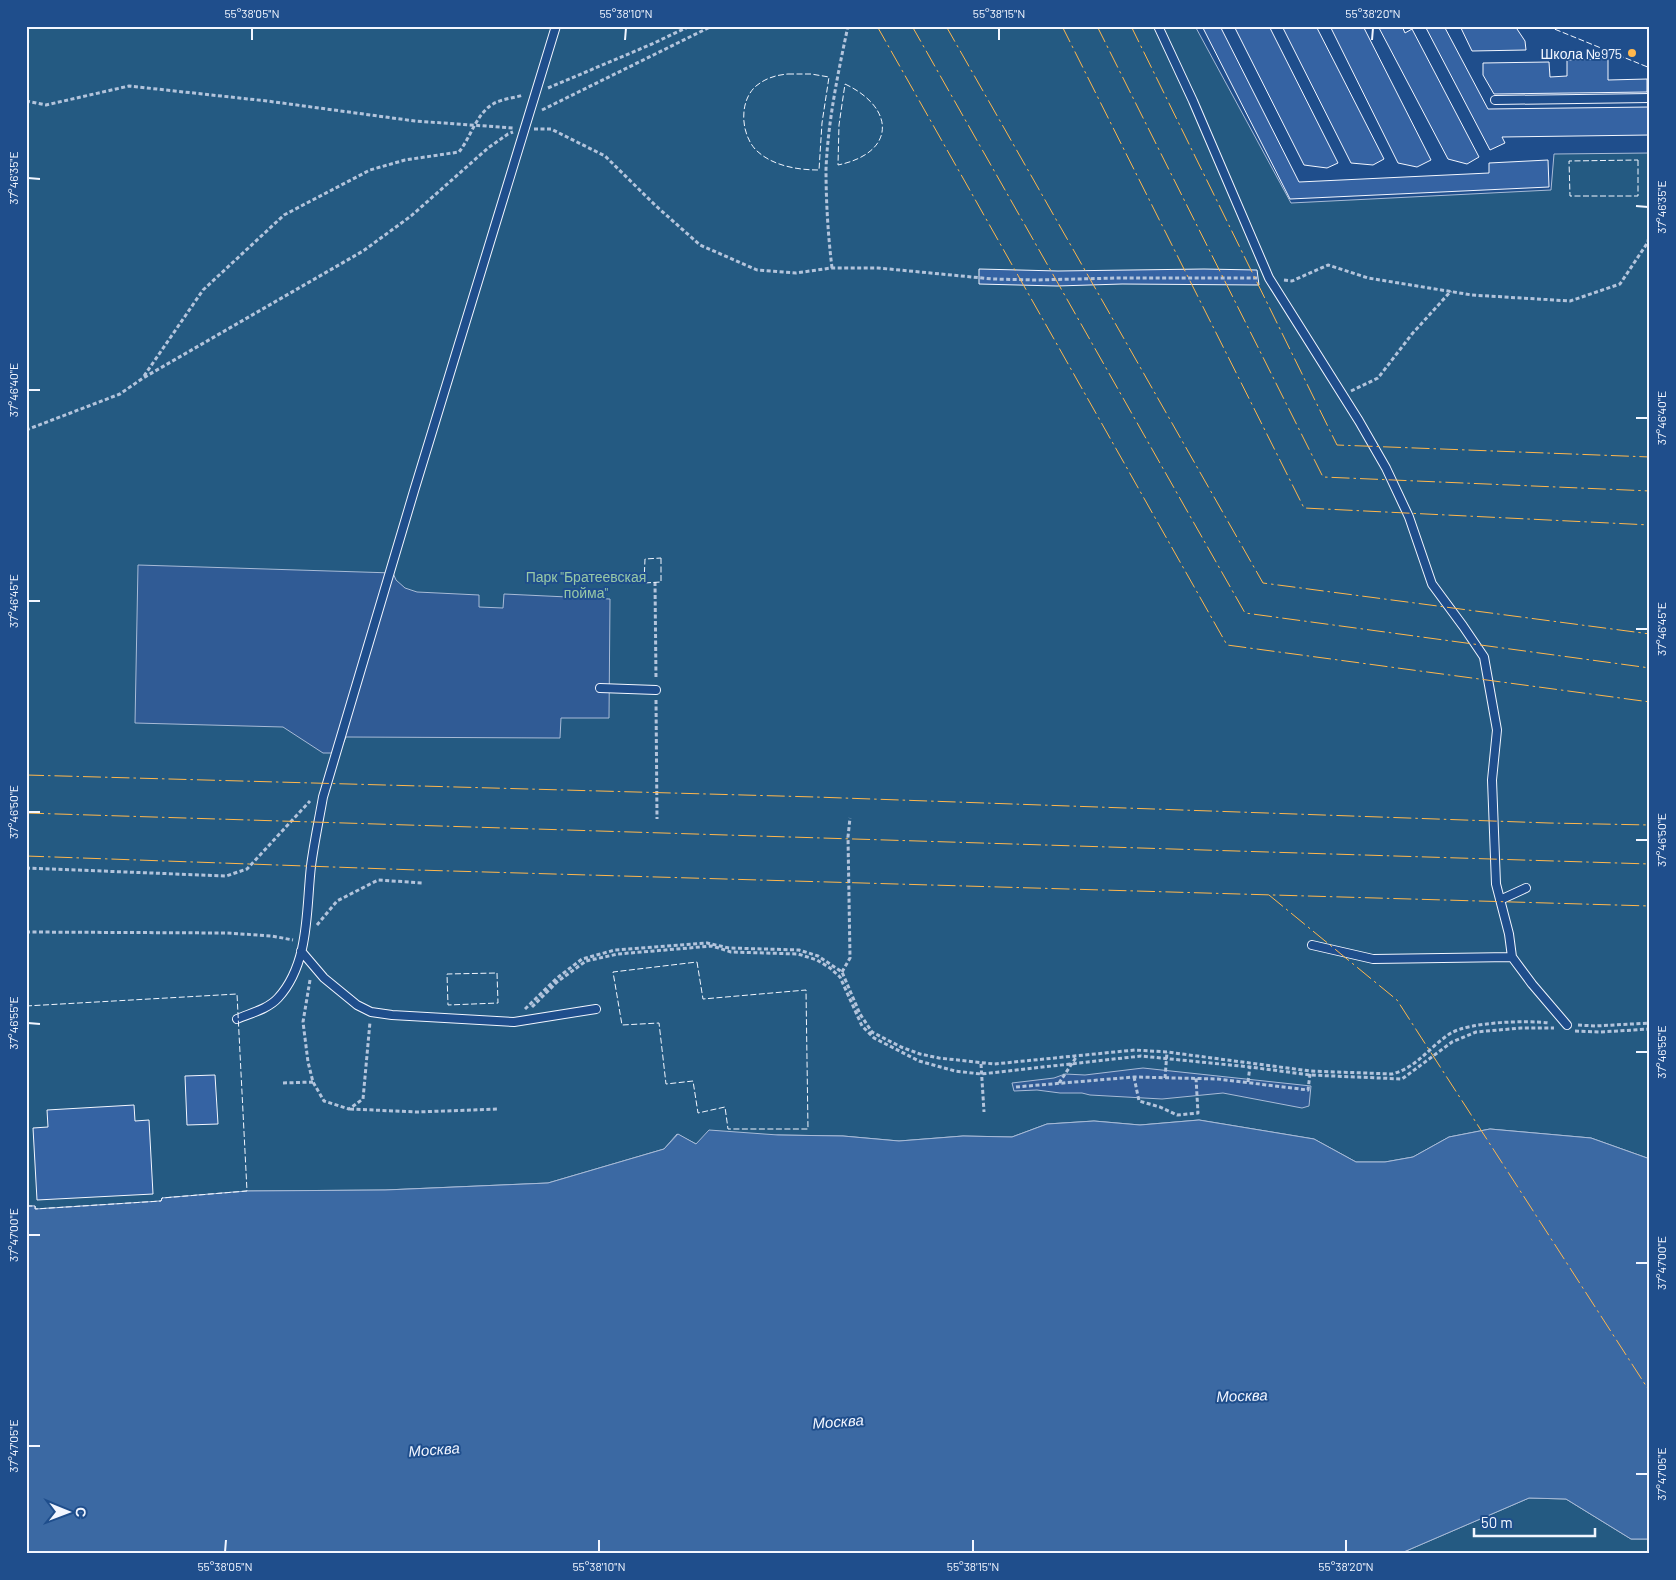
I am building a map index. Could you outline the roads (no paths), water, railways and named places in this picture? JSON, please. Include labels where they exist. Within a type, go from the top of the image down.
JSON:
[{"type":"lane","points":[[237,1019],[261,1010],[277,1000],[289,984],[298,963],[302,947],[315,837],[323,797],[556,26]]},
{"type":"lane","points":[[1158,26],[1193,101],[1269,278],[1386,468],[1409,517],[1432,584],[1484,657],[1497,730],[1492,780],[1496,884],[1512,957],[1532,984],[1568,1025]]},
{"type":"lane","points":[[1495,100],[1650,98]]},
{"type":"lane","points":[[600,688],[656,690]]},
{"type":"lane","points":[[1500,900],[1526,888]]},
{"type":"lane","points":[[1312,945],[1373,959],[1512,957]]},
{"type":"lane","points":[[302,947],[324,978],[356,1005],[371,1012],[402,1016],[517,1022],[596,1010]]},
{"type":"water","name":"Москва","points":[[1199,1120],[1314,1139],[1356,1162],[1385,1162],[1413,1157],[1449,1137],[1490,1129],[1591,1138],[1650,1159],[1650,1539],[1631,1539],[1566,1499],[1529,1498],[1399,1554],[26,1554],[26,1206],[35,1206],[36,1209],[161,1201],[162,1198],[247,1191],[385,1190],[548,1183],[664,1149],[678,1134],[696,1144],[709,1130],[778,1135],[843,1136],[899,1141],[963,1136],[1012,1137],[1047,1124],[1094,1121],[1140,1125]]},
{"type":"place","name":"Школа №975","points":[[1632,53]]},
{"type":"park label","name":"Парк \"Братеевская пойма\"","points":[[586,584]]}]
